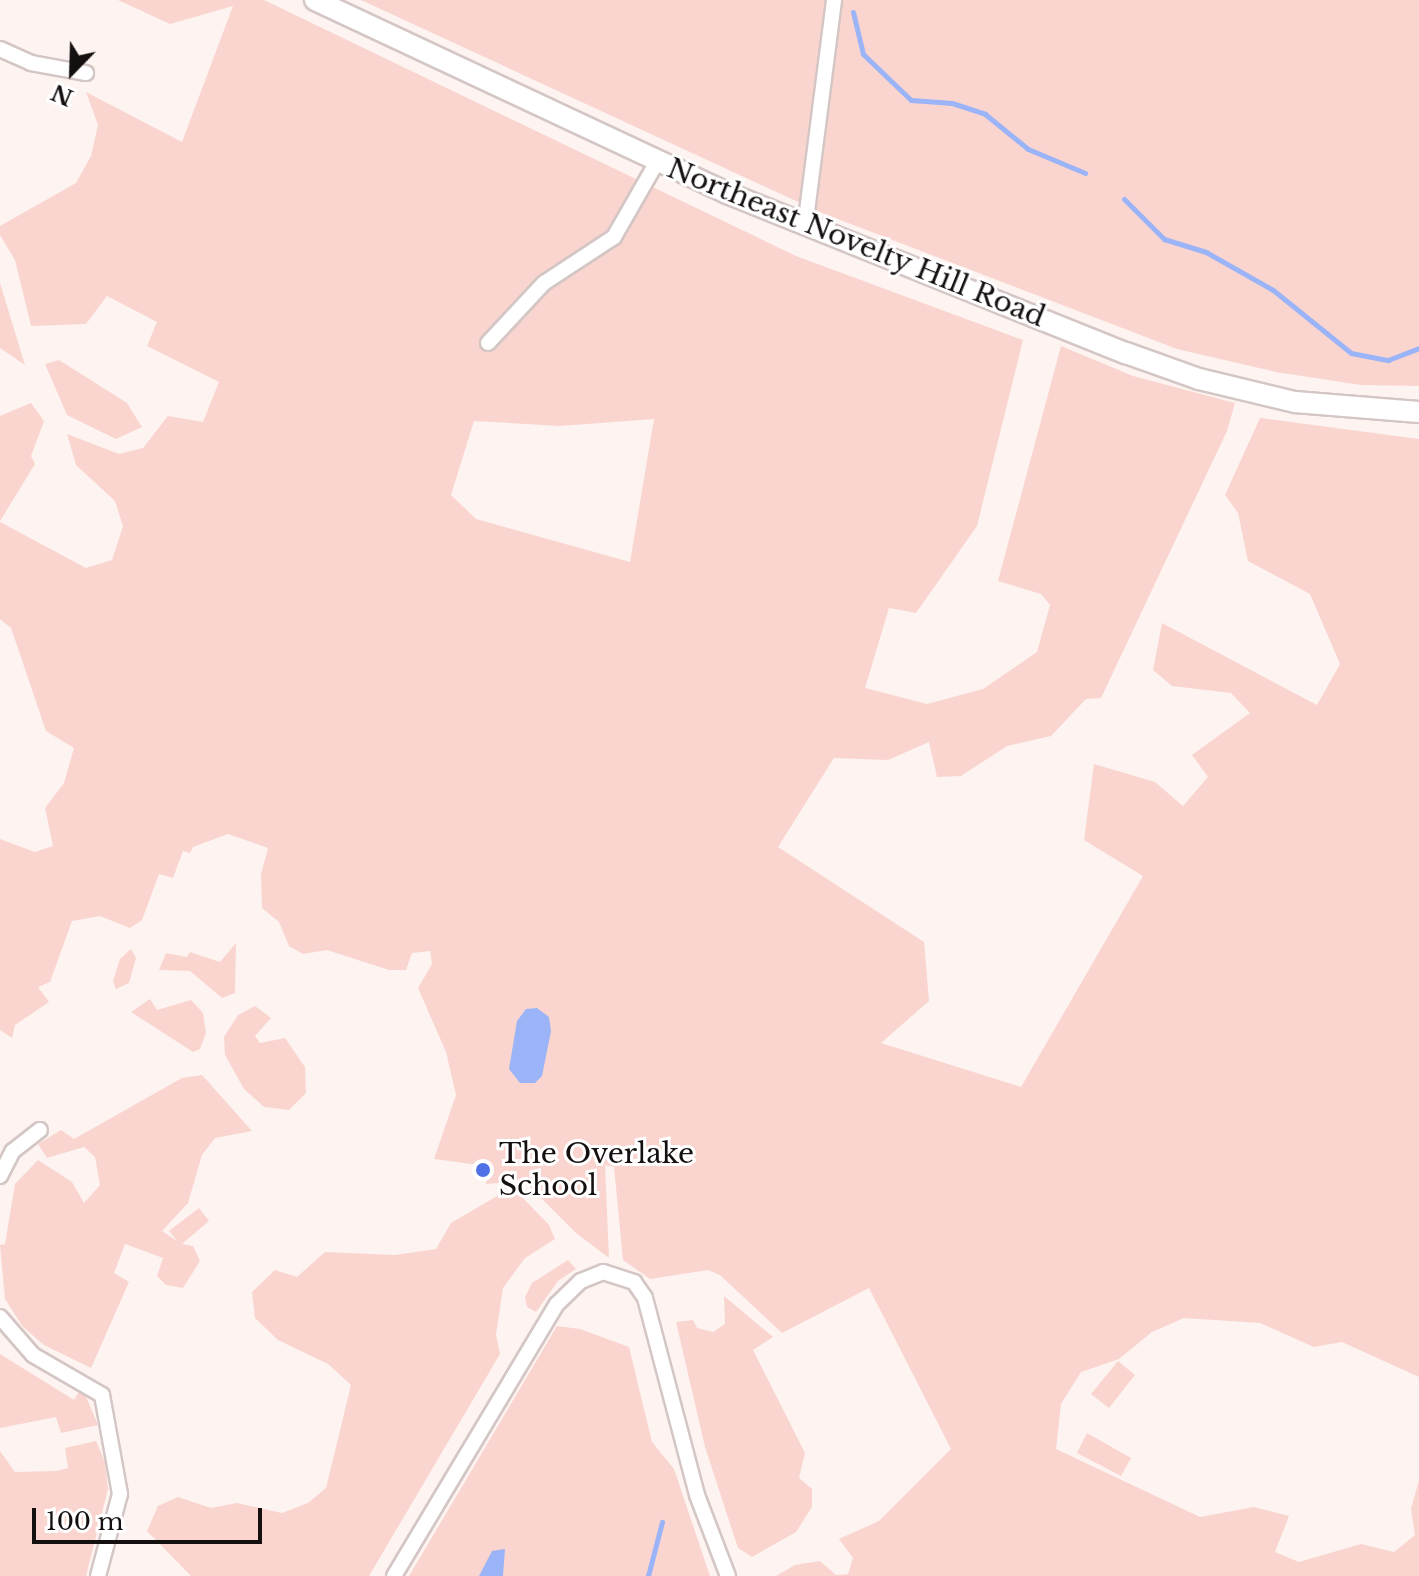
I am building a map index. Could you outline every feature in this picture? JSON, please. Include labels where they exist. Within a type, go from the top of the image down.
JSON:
[{"type":"main road","name":"Northeast Novelty Hill Road","points":[[315,0],[657,162],[805,227],[1199,379],[1295,402],[1419,412]]},
{"type":"street","points":[[805,227],[834,0]]},
{"type":"street","points":[[0,49],[31,63],[86,73]]},
{"type":"street","points":[[488,343],[544,283],[614,237],[657,162]]},
{"type":"street","points":[[0,1176],[13,1151],[40,1130]]},
{"type":"street","points":[[394,1576],[557,1304],[581,1281],[603,1272],[634,1282],[645,1298],[697,1495],[728,1576]]},
{"type":"street","points":[[0,1317],[33,1355],[102,1395],[120,1494],[98,1576]]},
{"type":"shaded area","points":[[118,0],[264,0],[796,256],[1023,340],[977,526],[916,613],[889,608],[865,688],[927,704],[983,689],[1037,652],[1050,605],[1041,594],[998,581],[1061,346],[1133,376],[1235,403],[1227,431],[1101,698],[1086,699],[1051,736],[1007,746],[961,776],[937,777],[929,742],[888,760],[834,758],[778,847],[924,942],[929,1001],[881,1043],[1021,1087],[1143,876],[1084,840],[1094,764],[1155,782],[1183,806],[1208,777],[1192,755],[1250,713],[1231,693],[1172,686],[1153,670],[1162,623],[1317,705],[1340,664],[1310,594],[1248,561],[1238,513],[1225,495],[1260,418],[1419,439],[1419,1377],[1342,1342],[1314,1347],[1260,1323],[1184,1318],[1152,1332],[1119,1359],[1081,1372],[1061,1404],[1056,1449],[1200,1517],[1254,1507],[1289,1516],[1275,1552],[1299,1562],[1361,1544],[1394,1552],[1415,1535],[1411,1509],[1419,1480],[1419,1576],[776,1576],[795,1565],[820,1561],[836,1575],[848,1574],[853,1558],[839,1539],[879,1521],[951,1449],[869,1288],[782,1333],[720,1275],[708,1270],[650,1279],[623,1260],[614,1167],[605,1165],[609,1258],[576,1233],[524,1181],[486,1184],[486,1166],[434,1159],[456,1095],[446,1052],[418,988],[432,964],[430,951],[412,953],[406,970],[389,970],[327,950],[303,954],[289,946],[279,922],[262,908],[261,874],[268,848],[228,834],[193,847],[190,853],[183,851],[173,878],[159,874],[142,920],[130,928],[100,916],[72,921],[50,982],[38,987],[49,1002],[15,1025],[12,1038],[0,1030],[0,839],[35,852],[53,846],[45,808],[64,783],[74,748],[46,731],[11,628],[0,619],[0,522],[86,568],[112,560],[123,526],[115,501],[76,465],[67,434],[119,454],[143,448],[168,416],[203,422],[219,382],[147,346],[157,322],[107,296],[86,324],[31,326],[15,260],[0,235],[0,226],[76,183],[91,156],[98,125],[86,92],[182,142],[233,6],[170,24]],"holes":[[[654,419],[630,562],[476,519],[451,495],[474,421],[560,426]]]},
{"type":"shaded area","points":[[361,0],[1419,0],[1419,386],[1361,385],[1276,372],[1177,349],[822,213]]},
{"type":"shaded area","points":[[0,283],[25,365],[0,348]]},
{"type":"shaded area","points":[[59,360],[127,403],[142,427],[116,439],[67,415],[45,364]]},
{"type":"shaded area","points":[[31,403],[44,421],[31,456],[35,464],[0,521],[0,416]]},
{"type":"shaded area","points":[[236,943],[235,993],[222,998],[190,971],[159,970],[166,953],[187,957],[190,952],[220,962]]},
{"type":"shaded area","points":[[131,949],[136,958],[129,983],[116,989],[113,981],[120,959]]},
{"type":"shaded area","points":[[150,999],[157,1010],[191,1000],[203,1013],[206,1033],[200,1049],[193,1052],[131,1012]]},
{"type":"shaded area","points":[[255,1006],[271,1018],[255,1036],[260,1043],[285,1038],[305,1067],[306,1093],[289,1110],[264,1107],[244,1089],[225,1055],[224,1037],[238,1015]]},
{"type":"shaded area","points":[[202,1075],[252,1131],[215,1138],[202,1155],[188,1203],[162,1231],[177,1241],[169,1231],[199,1208],[209,1221],[182,1244],[193,1246],[200,1261],[183,1288],[166,1285],[157,1276],[163,1258],[125,1244],[114,1273],[129,1282],[91,1368],[44,1345],[23,1327],[5,1299],[0,1245],[5,1244],[15,1184],[38,1160],[72,1182],[84,1203],[100,1185],[95,1157],[84,1147],[47,1158],[38,1144],[61,1130],[74,1139],[182,1078]]},
{"type":"shaded area","points":[[504,1192],[521,1196],[549,1225],[555,1239],[525,1258],[503,1288],[496,1334],[500,1354],[369,1576],[191,1576],[147,1531],[158,1506],[178,1497],[211,1508],[237,1503],[282,1513],[308,1503],[326,1488],[351,1385],[328,1364],[278,1340],[255,1318],[252,1292],[275,1270],[297,1277],[325,1252],[395,1255],[436,1249],[451,1223]]},
{"type":"shaded area","points":[[568,1260],[576,1269],[558,1281],[536,1312],[527,1307],[525,1297],[532,1283]]},
{"type":"shaded area","points":[[724,1296],[773,1337],[753,1350],[805,1453],[799,1478],[812,1489],[812,1507],[796,1532],[752,1557],[738,1548],[705,1447],[676,1322],[693,1320],[697,1328],[713,1332],[725,1324]]},
{"type":"shaded area","points":[[557,1326],[580,1329],[629,1347],[652,1442],[674,1469],[710,1576],[409,1576]]},
{"type":"shaded area","points":[[0,1354],[74,1400],[82,1387],[98,1425],[61,1433],[56,1417],[0,1428]]},
{"type":"shaded area","points":[[1118,1361],[1135,1375],[1109,1408],[1091,1394]]},
{"type":"shaded area","points":[[1087,1433],[1131,1458],[1121,1476],[1077,1453]]},
{"type":"shaded area","points":[[96,1441],[105,1462],[108,1489],[86,1576],[0,1576],[0,1451],[15,1472],[57,1471],[68,1468],[65,1448]]},
{"type":"water","points":[[537,1008],[549,1017],[551,1031],[542,1076],[535,1083],[520,1083],[509,1069],[517,1021],[526,1009]]},
{"type":"water","points":[[505,1549],[503,1576],[479,1576],[492,1551]]},
{"type":"waterway","points":[[853,12],[863,54],[911,100],[952,103],[985,114],[1028,149],[1085,173]]},
{"type":"waterway","points":[[1124,199],[1164,239],[1206,252],[1273,290],[1351,353],[1388,360],[1419,348]]},
{"type":"waterway","points":[[648,1576],[662,1522]]},
{"type":"place","name":"The Overlake School","points":[[483,1170]]}]
